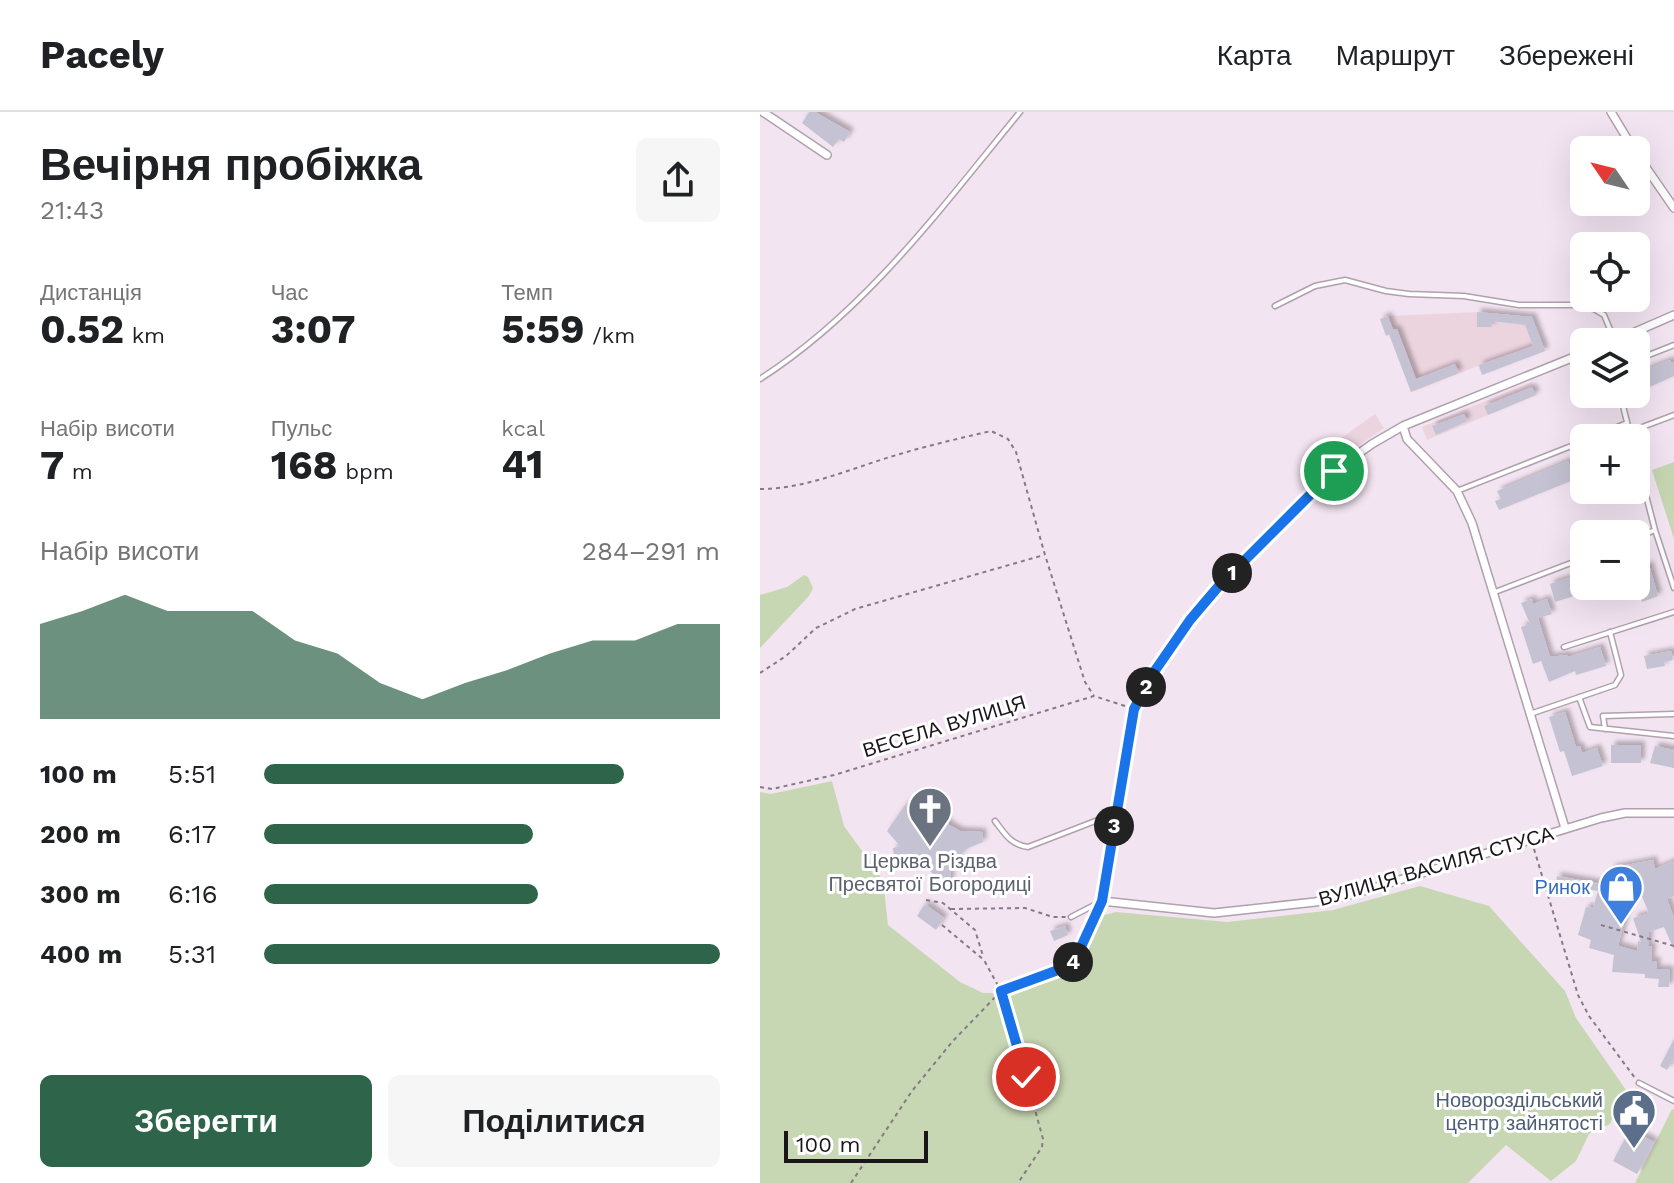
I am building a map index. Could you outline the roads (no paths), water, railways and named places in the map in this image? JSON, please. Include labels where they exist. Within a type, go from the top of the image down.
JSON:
[{"type":"street","points":[[763,112],[827,155]]},
{"type":"street","points":[[1611,112],[1625,136]]},
{"type":"street","points":[[1650,174],[1674,208]]},
{"type":"street","points":[[1644,328],[1674,315]]},
{"type":"street","points":[[1102,901],[1134,709],[1154,672],[1190,620],[1218,587],[1334,471],[1372,444],[1403,426],[1570,359]]},
{"type":"street","points":[[1403,426],[1407,439],[1415,449],[1457,491],[1472,523],[1565,828]]},
{"type":"street","name":"ВУЛИЦЯ ВАСИЛЯ СТУСА","points":[[1102,901],[1214,913],[1274,909],[1357,893],[1565,828],[1625,813],[1674,813]]},
{"type":"lane","points":[[760,379],[793,358],[842,315],[912,244],[1020,112]]},
{"type":"lane","points":[[1275,306],[1315,286],[1345,280],[1409,294],[1464,296],[1519,305],[1573,305],[1594,309],[1604,315],[1608,328]]},
{"type":"lane","points":[[1650,354],[1674,345]]},
{"type":"lane","points":[[1623,408],[1627,423]]},
{"type":"lane","points":[[1650,426],[1674,415]]},
{"type":"lane","points":[[1457,491],[1570,447]]},
{"type":"lane","points":[[1648,504],[1674,588]]},
{"type":"lane","points":[[1650,532],[1655,530]]},
{"type":"lane","points":[[1495,592],[1570,563]]},
{"type":"lane","points":[[1564,647],[1674,612]]},
{"type":"lane","points":[[1530,714],[1615,685],[1621,675],[1610,632]]},
{"type":"lane","points":[[1579,697],[1590,727],[1674,736]]},
{"type":"lane","points":[[1605,729],[1603,716],[1674,714]]},
{"type":"lane","points":[[995,821],[1010,840],[1018,846],[1028,847],[1116,813]]},
{"type":"lane","points":[[1071,917],[1102,901]]},
{"type":"lane","points":[[1639,1083],[1674,1101]]},
{"type":"place","name":"Церква Різдва Пресвятої Богородиці","points":[[930,848]]},
{"type":"place","name":"Ринок","points":[[1621,926]]},
{"type":"place","name":"Новороздільський центр зайнятості","points":[[1634,1150]]}]
